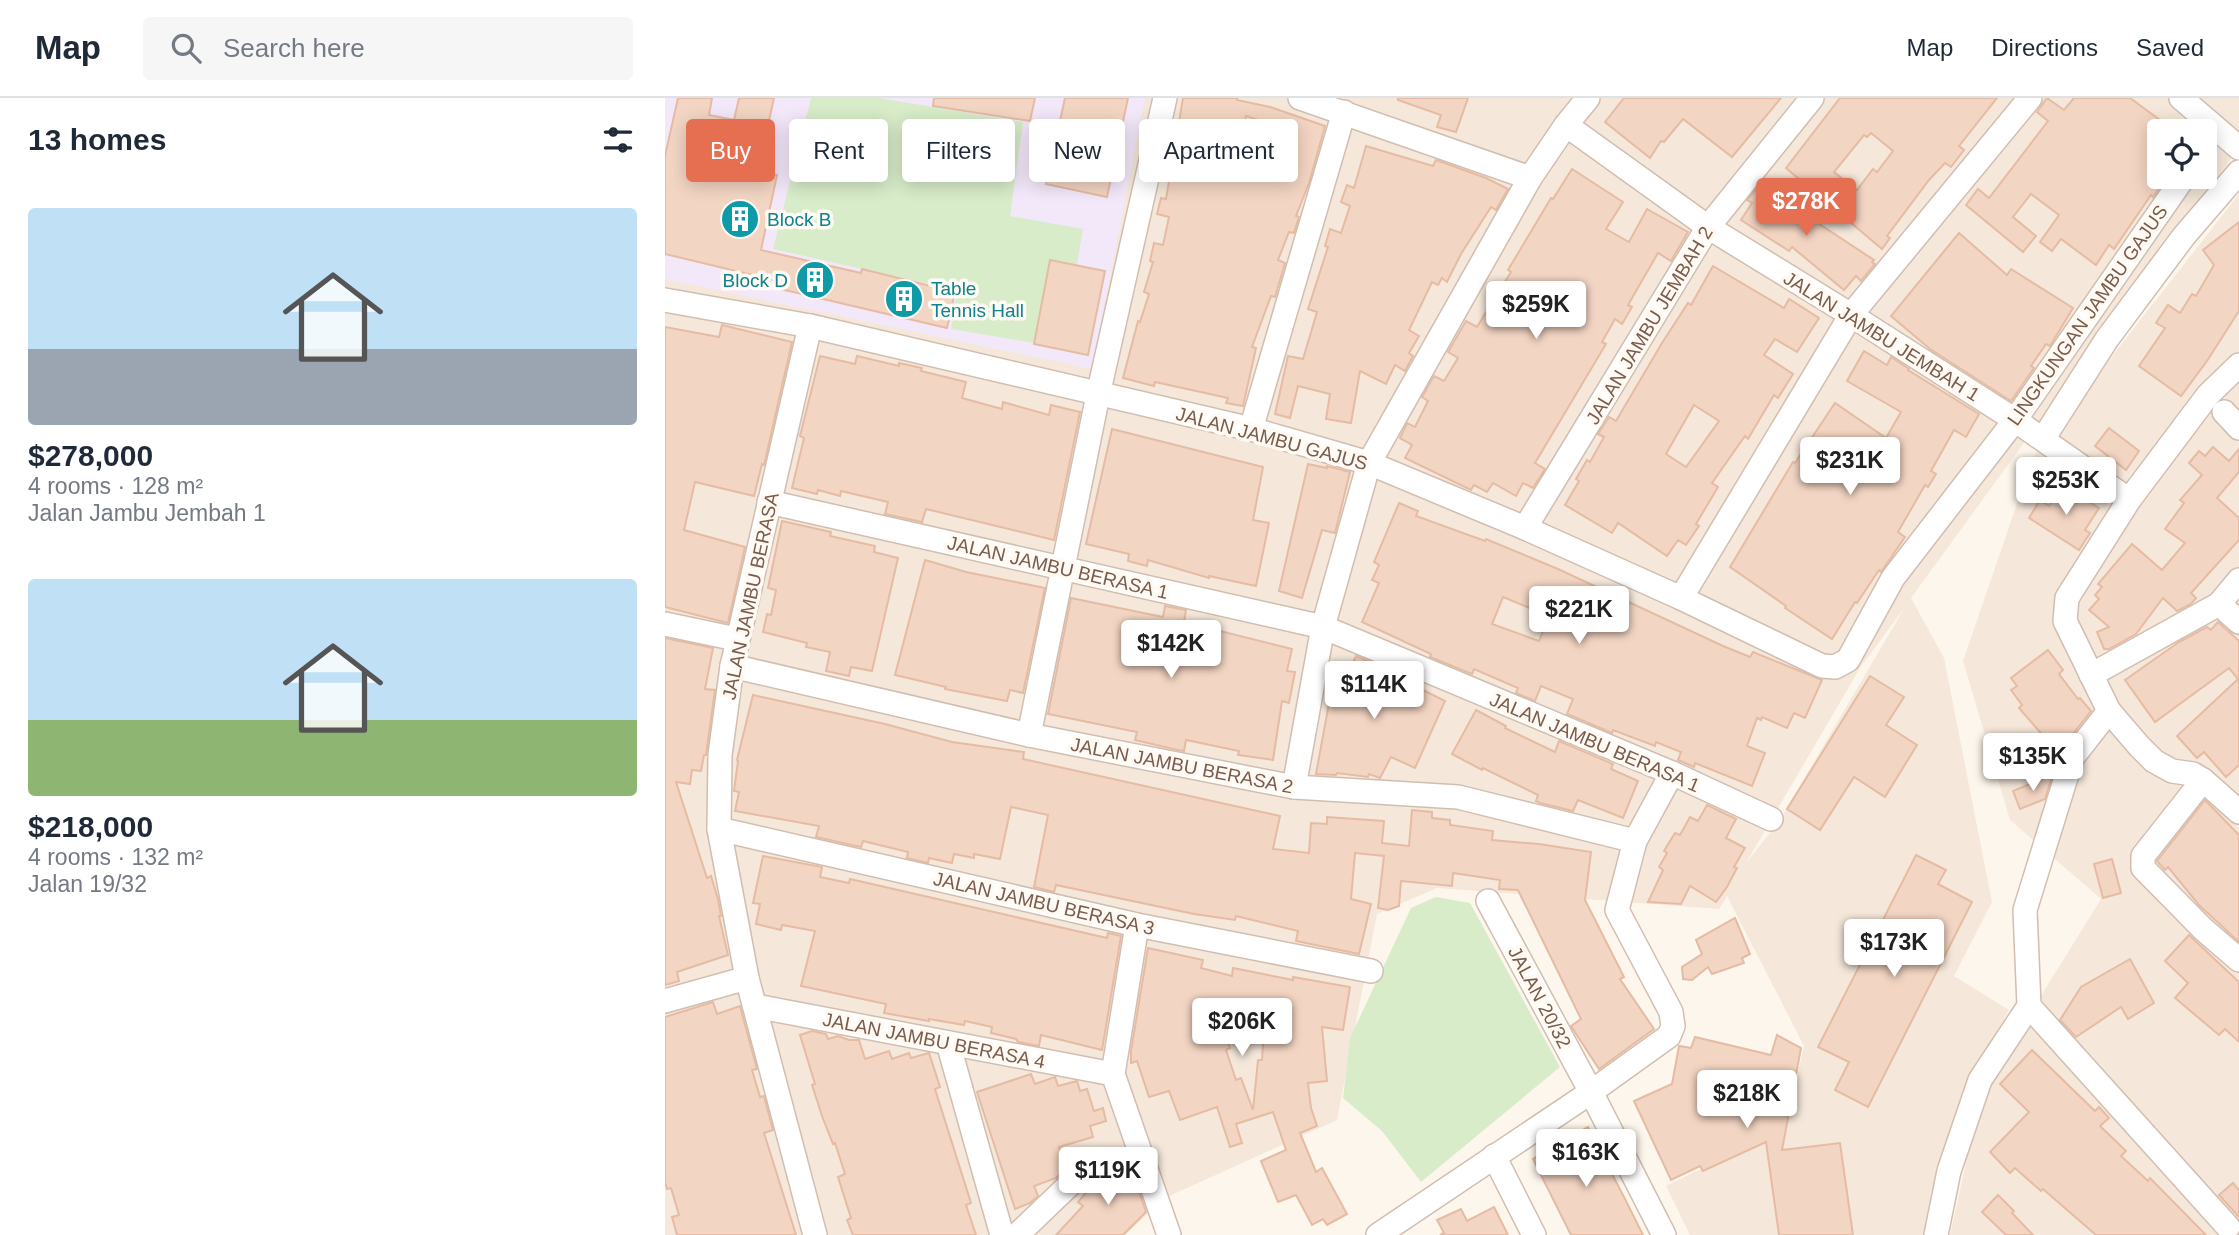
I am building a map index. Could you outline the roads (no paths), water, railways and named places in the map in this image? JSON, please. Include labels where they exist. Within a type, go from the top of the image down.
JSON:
[{"type":"street","points":[[1029,735],[1098,395],[1164,98]]},
{"type":"street","points":[[1300,98],[1530,178]]},
{"type":"street","points":[[1294,787],[1323,627],[1369,463],[1530,178],[1588,98]]},
{"type":"street","name":"JALAN JAMBU JEMBAH 2","points":[[1525,528],[1708,227],[1812,98]]},
{"type":"street","points":[[1681,598],[1851,315],[2030,98]]},
{"type":"street","points":[[2181,98],[2239,148]]},
{"type":"street","points":[[1251,429],[1344,112]]},
{"type":"street","name":"JALAN JAMBU JEMBAH 1","points":[[1566,125],[1708,227],[2014,420],[2129,500]]},
{"type":"street","points":[[2043,439],[2107,339],[2184,236],[2239,172]]},
{"type":"street","name":"LINGKUNGAN JAMBU GAJUS","points":[[1847,660],[1893,578],[2014,420],[2176,189]]},
{"type":"street","points":[[2157,216],[2184,236]]},
{"type":"street","name":"JALAN JAMBU GAJUS","points":[[665,300],[810,326],[1251,429],[1369,463],[1525,528],[1681,598],[1822,666],[1835,667],[1847,660]]},
{"type":"street","name":"JALAN JAMBU BERASA","points":[[810,326],[731,666],[720,755],[719,829],[747,978],[815,1235]]},
{"type":"street","points":[[2239,365],[2208,395],[2129,500],[2067,598],[2066,621],[2109,711],[2154,761],[2172,771],[2193,774],[2203,779],[2239,812]]},
{"type":"street","name":"JALAN JAMBU BERASA 1","points":[[769,502],[1323,627],[1672,774],[1770,819]]},
{"type":"street","points":[[2091,675],[2220,604],[2239,580]]},
{"type":"street","points":[[2220,604],[2239,622]]},
{"type":"street","points":[[665,624],[737,639]]},
{"type":"street","name":"JALAN JAMBU BERASA 2","points":[[731,666],[1029,735],[1294,787],[1458,797],[1635,841]]},
{"type":"street","points":[[1936,1235],[1949,1171],[1980,1080],[2029,1006],[2025,911],[2071,758],[2109,711]]},
{"type":"street","points":[[1378,1235],[1400,1228],[1494,1156],[1591,1092],[1669,1035],[1673,1026],[1671,1012],[1618,910],[1635,841],[1672,774]]},
{"type":"street","points":[[2203,779],[2143,856],[2143,869],[2203,929],[2239,960]]},
{"type":"street","name":"JALAN JAMBU BERASA 3","points":[[719,829],[1137,925],[1371,971]]},
{"type":"street","name":"JALAN 20/32","points":[[1488,901],[1664,1235]]},
{"type":"street","points":[[1137,925],[1113,1074],[1169,1235]]},
{"type":"street","points":[[665,1001],[747,978]]},
{"type":"street","name":"JALAN JAMBU BERASA 4","points":[[755,1006],[1113,1074]]},
{"type":"street","points":[[2029,1006],[2228,1227]]},
{"type":"street","points":[[948,1042],[1002,1235]]},
{"type":"street","points":[[1494,1156],[1534,1235]]},
{"type":"street","points":[[1017,1235],[1089,1166]]},
{"type":"place","name":"Block B","points":[[740,219]]},
{"type":"place","name":"Block D","points":[[815,280]]},
{"type":"place","name":"Table Tennis Hall","points":[[904,299]]}]
